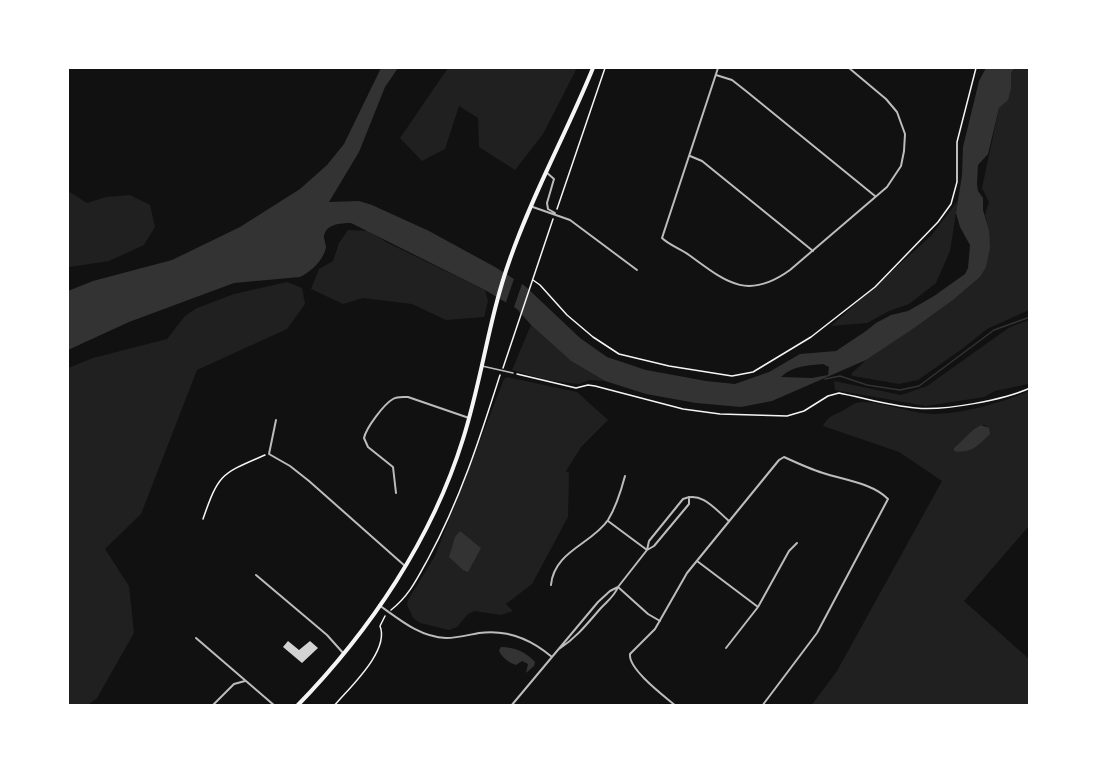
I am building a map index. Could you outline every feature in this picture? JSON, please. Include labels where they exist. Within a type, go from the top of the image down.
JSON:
[{"type":"main road","points":[[297,705],[344,654],[380,605],[422,537],[443,492],[469,418],[510,258],[530,206],[593,68]]},
{"type":"street","points":[[718,68],[663,229],[662,238],[722,279],[734,284],[748,285],[762,285],[780,277],[887,187],[898,171],[905,143],[900,118],[892,105],[849,68]]},
{"type":"street","points":[[716,75],[732,80],[875,196]]},
{"type":"street","points":[[688,156],[702,161],[813,251]]},
{"type":"street","points":[[545,172],[554,179],[547,203],[548,209],[578,225],[637,270]]},
{"type":"street","points":[[530,206],[551,214],[555,213]]},
{"type":"street","points":[[396,493],[393,466],[369,447],[364,438],[366,431],[391,401],[397,397],[408,397],[469,418]]},
{"type":"street","points":[[276,420],[269,454],[290,466],[309,481],[405,566]]},
{"type":"street","points":[[676,705],[647,680],[629,657],[632,651],[651,634],[682,580],[696,561],[779,460],[784,457],[822,473],[853,481],[881,494],[888,500],[817,633],[762,705]]},
{"type":"street","points":[[551,585],[554,572],[565,557],[608,520],[625,476]]},
{"type":"street","points":[[647,550],[649,541],[683,499],[696,496],[703,499],[729,522]]},
{"type":"street","points":[[511,705],[552,657],[574,639],[601,608],[614,597],[618,588],[647,550],[654,546],[688,504],[689,497]]},
{"type":"street","points":[[608,520],[647,550]]},
{"type":"street","points":[[726,648],[758,607],[789,551],[797,543]]},
{"type":"street","points":[[696,561],[758,607]]},
{"type":"street","points":[[256,575],[327,635],[344,654]]},
{"type":"street","points":[[618,588],[648,614],[660,621]]},
{"type":"street","points":[[560,650],[571,632],[598,602],[610,591],[618,588]]},
{"type":"street","points":[[380,605],[409,626],[426,634],[446,638],[482,633],[509,633],[534,642],[552,657]]},
{"type":"street","points":[[196,638],[275,705]]},
{"type":"street","points":[[212,705],[234,684],[243,680]]},
{"type":"lane","points":[[482,366],[513,374]]},
{"type":"path","points":[[334,705],[376,654],[382,631],[380,624],[388,612],[404,600],[438,540],[465,481],[605,68]]},
{"type":"path","points":[[532,279],[575,323],[593,338],[619,354],[669,366],[732,376],[753,372],[812,337],[875,287],[938,222],[951,204],[957,182],[957,142],[976,68]]},
{"type":"path","points":[[513,374],[576,388],[595,386],[683,409],[720,414],[787,416],[804,411],[828,396],[839,393],[915,408],[943,409],[996,398],[1029,388]]},
{"type":"path","points":[[203,519],[213,489],[220,478],[233,469],[269,454]]},
{"type":"shaded area","points":[[381,68],[398,68],[385,87],[359,152],[329,202],[359,201],[372,205],[429,231],[495,267],[525,286],[580,338],[607,357],[646,370],[735,384],[769,372],[800,354],[836,351],[876,323],[891,315],[908,311],[965,274],[968,268],[970,245],[960,227],[956,213],[962,175],[963,147],[979,81],[986,68],[1015,68],[1011,73],[1008,100],[999,108],[988,154],[978,165],[978,191],[983,198],[990,248],[986,267],[980,277],[953,300],[866,360],[772,401],[741,407],[696,403],[646,394],[605,381],[571,361],[531,325],[517,309],[485,290],[351,223],[334,225],[327,230],[324,238],[326,248],[322,257],[312,269],[300,277],[234,283],[129,322],[68,350],[68,291],[93,281],[172,260],[240,227],[300,189],[327,165],[344,144]],"holes":[[[823,364],[829,367],[828,375],[812,378],[781,377],[790,370],[801,367]]]},
{"type":"shaded area","points":[[448,68],[577,68],[543,134],[515,170],[479,147],[478,118],[459,106],[445,149],[422,161],[400,138]]},
{"type":"shaded area","points":[[1015,68],[1029,68],[1029,310],[987,329],[918,380],[899,384],[853,376],[851,374],[866,360],[953,300],[980,277],[989,230],[985,215],[989,202],[982,188],[999,108],[1009,96],[1011,73]]},
{"type":"shaded area","points":[[68,191],[87,203],[106,197],[130,195],[150,205],[155,227],[144,245],[109,261],[69,267]]},
{"type":"shaded area","points":[[958,200],[950,251],[936,283],[909,304],[889,311],[867,323],[831,326],[932,235]]},
{"type":"shaded area","points":[[348,230],[369,231],[386,242],[485,290],[488,301],[484,317],[446,320],[412,304],[363,298],[343,304],[311,289],[319,269],[333,261],[339,243]]},
{"type":"shaded area","points":[[287,282],[302,288],[305,304],[287,329],[197,370],[141,514],[105,549],[129,586],[134,633],[97,698],[88,705],[68,705],[68,368],[93,358],[167,339],[185,316],[197,308],[234,294]]},
{"type":"shaded area","points":[[1029,320],[1028,384],[995,391],[984,397],[926,406],[835,390],[834,381],[901,395],[927,386],[1010,327]]},
{"type":"shaded area","points":[[531,325],[571,361],[605,381],[590,380],[579,384],[570,383],[546,380],[512,370]]},
{"type":"shaded area","points":[[507,377],[577,392],[608,420],[581,447],[566,471],[569,473],[568,517],[532,584],[506,604],[513,611],[501,615],[474,611],[468,614],[457,627],[449,630],[420,623],[413,618],[407,605],[408,600],[435,556],[504,379]]},
{"type":"shaded area","points":[[1029,391],[1029,526],[964,601],[1029,659],[1029,705],[811,706],[837,671],[942,481],[899,452],[823,426],[825,422],[856,403],[863,402],[934,414],[970,410]],"holes":[[[986,425],[973,448],[965,452],[959,452],[954,448],[974,429]]]},
{"type":"shaded area","points":[[981,425],[989,428],[990,434],[970,450],[954,451],[954,448]]},
{"type":"shaded area","points":[[460,531],[481,548],[468,572],[449,557],[455,537]]},
{"type":"shaded area","points":[[501,647],[524,653],[535,662],[534,666],[526,673],[528,664],[522,661],[516,665],[508,661],[499,650]]},
{"type":"pier","points":[[515,276],[523,281],[513,310],[505,305]]},
{"type":"building","points":[[288,641],[299,650],[310,641],[318,648],[302,663],[283,647]]},
{"type":"waterway","points":[[825,379],[840,376],[867,385],[900,390],[919,386],[994,330],[1030,317]]}]
